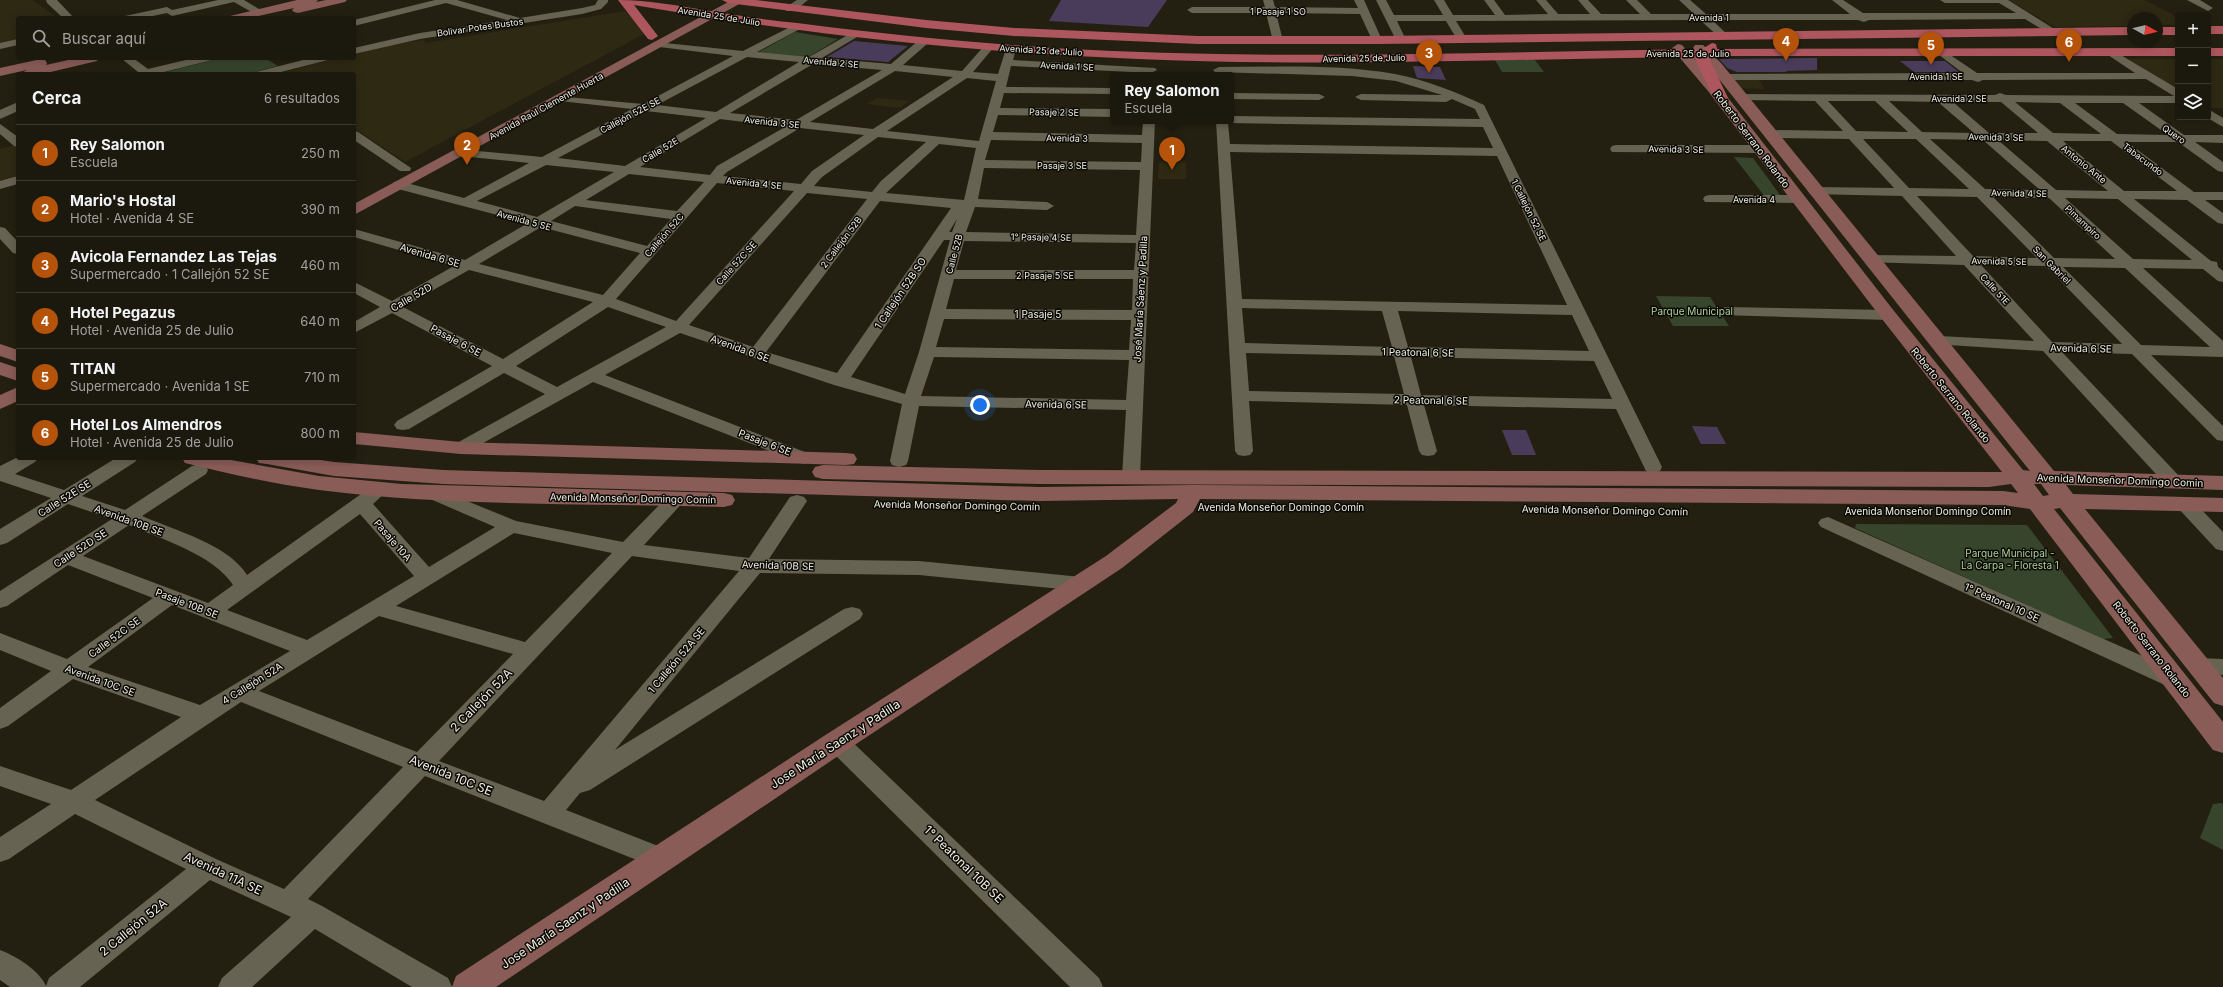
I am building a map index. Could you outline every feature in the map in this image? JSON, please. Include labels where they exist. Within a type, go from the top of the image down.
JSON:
[{"type":"main road","points":[[262,15],[312,0]]},
{"type":"main road","points":[[262,15],[341,0]]},
{"type":"main road","points":[[625,0],[655,40]]},
{"type":"main road","name":"Avenida 25 de Julio","points":[[625,0],[676,9],[716,6],[912,36],[1125,50],[1303,54],[1680,51]]},
{"type":"main road","name":"Avenida 25 de Julio","points":[[654,0],[827,22],[1011,37],[1200,46],[1297,47],[2127,31]]},
{"type":"main road","name":"Avenida 25 de Julio","points":[[734,1],[790,9],[1014,32],[1192,40],[1401,40],[1885,34],[1928,36],[2127,38]]},
{"type":"main road","name":"Avenida Raúl Clemente Huerta","points":[[356,209],[560,98],[655,40],[698,7],[716,6],[734,1]]},
{"type":"main road","points":[[726,18],[725,16],[734,10],[754,4]]},
{"type":"main road","name":"Avenida 25 de Julio","points":[[716,6],[726,18],[853,35],[1011,49],[1152,56],[1311,59],[1701,50],[2175,45]]},
{"type":"main road","name":"Avenida Raúl Clemente Huerta","points":[[356,194],[655,40],[716,6]]},
{"type":"main road","points":[[2211,30],[2223,30]]},
{"type":"main road","points":[[2163,31],[2175,31]]},
{"type":"main road","points":[[1722,100],[1718,79],[1700,55],[1713,46],[1728,40],[1795,35]]},
{"type":"main road","points":[[2108,38],[2120,42],[2122,44],[2121,46]]},
{"type":"main road","points":[[2163,38],[2175,38]]},
{"type":"main road","points":[[1080,52],[1125,50]]},
{"type":"main road","name":"Avenida 25 de Julio","points":[[1701,50],[1944,53],[2175,52]]},
{"type":"main road","name":"Roberto Serrano Rolando","points":[[1701,50],[1718,79],[1740,97],[1870,259],[1939,341],[2223,696]]},
{"type":"main road","name":"Roberto Serrano Rolando","points":[[1680,51],[1722,100],[1888,315],[2017,477],[2223,742]]},
{"type":"main road","points":[[0,72],[53,60]]},
{"type":"main road","points":[[34,72],[85,60]]},
{"type":"main road","points":[[0,80],[16,76]]},
{"type":"main road","points":[[0,350],[16,355]]},
{"type":"main road","points":[[0,368],[13,389],[0,404]]},
{"type":"main road","name":"Avenida Monseñor Domingo Comín","points":[[356,438],[461,448],[539,473],[676,499],[1029,507],[1189,499]]},
{"type":"main road","name":"Avenida Monseñor Domingo Comín","points":[[356,456],[539,473],[1189,499],[1633,503],[2014,513],[2037,503]]},
{"type":"main road","name":"Avenida Monseñor Domingo Comín","points":[[196,464],[269,467],[290,463],[334,470],[443,477],[804,458],[1044,466],[1132,471],[1546,472],[1989,480],[2017,477]]},
{"type":"main road","name":"Avenida Monseñor Domingo Comín","points":[[269,467],[370,497],[435,494],[539,473],[1041,477],[1132,471]]},
{"type":"main road","name":"Avenida Monseñor Domingo Comín","points":[[1546,472],[1653,467],[1979,469],[2017,477]]},
{"type":"main road","name":"Avenida Monseñor Domingo Comin","points":[[2017,477],[2223,483]]},
{"type":"main road","name":"Jose María Saenz y Padilla","points":[[468,987],[837,742],[1114,562],[1189,499]]},
{"type":"main road","points":[[2037,503],[2066,501],[2223,505]]},
{"type":"street","points":[[140,16],[232,0]]},
{"type":"street","points":[[237,0],[262,15]]},
{"type":"street","points":[[356,22],[446,0],[521,21]]},
{"type":"street","name":"Bolivar Potes Bustos","points":[[356,51],[420,36],[592,9],[601,5],[602,0]]},
{"type":"street","points":[[790,9],[803,0]]},
{"type":"street","points":[[1268,0],[1278,41]]},
{"type":"street","points":[[1359,0],[1377,40]]},
{"type":"street","points":[[1381,0],[1401,40]]},
{"type":"street","points":[[1439,0],[1462,39]]},
{"type":"street","points":[[1489,0],[1502,18]]},
{"type":"street","points":[[1541,0],[1556,18]]},
{"type":"street","points":[[1583,0],[1598,17]]},
{"type":"street","points":[[1631,0],[1648,17]]},
{"type":"street","points":[[1684,0],[1723,35]]},
{"type":"street","points":[[1837,0],[1885,34]]},
{"type":"street","points":[[1945,0],[2001,0],[2054,32]]},
{"type":"street","points":[[2192,0],[2208,8]]},
{"type":"street","points":[[51,1],[67,16]]},
{"type":"street","points":[[155,2],[171,10]]},
{"type":"street","name":"1 Pasaje 1 SO","points":[[1192,10],[1364,11]]},
{"type":"street","name":"Avenida 1","points":[[1390,18],[2028,16]]},
{"type":"street","name":"Callejón 52E SE","points":[[464,203],[796,27]]},
{"type":"street","name":"Calle 52E","points":[[467,265],[853,35]]},
{"type":"street","name":"Avenida 2 SE","points":[[655,40],[744,54],[965,74],[1002,84],[1110,90]]},
{"type":"street","points":[[0,46],[16,42]]},
{"type":"street","name":"Callejón 52C","points":[[403,425],[504,366],[606,301],[722,169],[800,125],[893,68],[922,42]]},
{"type":"street","name":"Calle 52C SE","points":[[461,448],[680,326],[817,174],[875,133],[965,74],[989,47]]},
{"type":"street","name":"Calle 52B","points":[[899,461],[911,401],[927,352],[965,204],[994,111],[1011,49]]},
{"type":"street","name":"Antonio Ante","points":[[1944,53],[2004,99],[2223,278]]},
{"type":"street","points":[[2110,53],[2175,92]]},
{"type":"street","points":[[1151,72],[1152,56]]},
{"type":"street","points":[[1219,57],[1219,72]]},
{"type":"street","points":[[129,60],[149,72]]},
{"type":"street","points":[[155,72],[200,60]]},
{"type":"street","points":[[280,60],[290,66]]},
{"type":"street","points":[[268,72],[316,60]]},
{"type":"street","name":"Avenida 1 SE","points":[[1008,63],[1137,72]]},
{"type":"street","points":[[1314,70],[1329,149]]},
{"type":"street","name":"1 Callejón 52 SE","points":[[1234,73],[1314,70],[1397,78],[1463,99],[1480,107],[1653,467]]},
{"type":"street","name":"Avenida 1 SE","points":[[1718,79],[1974,76],[2149,76]]},
{"type":"street","points":[[1234,96],[1319,97]]},
{"type":"street","points":[[1361,97],[1463,99]]},
{"type":"street","name":"Avenida 2 SE","points":[[1740,97],[2175,100]]},
{"type":"street","name":"Avenida 3 SE","points":[[560,98],[936,140],[985,141]]},
{"type":"street","name":"Calle 51E","points":[[1818,98],[2050,347],[2149,458],[2173,481]]},
{"type":"street","name":"San Gabriel","points":[[1878,98],[1981,193],[2223,436]]},
{"type":"street","name":"Pimampiro","points":[[1941,98],[2053,194],[2127,264],[2223,351]]},
{"type":"street","name":"Tabacundo","points":[[2063,99],[2223,220]]},
{"type":"street","name":"Quero","points":[[2125,99],[2223,168]]},
{"type":"street","points":[[0,100],[16,104]]},
{"type":"street","points":[[0,115],[16,105]]},
{"type":"street","name":"Pasaje 2 SE","points":[[994,111],[1110,113]]},
{"type":"street","points":[[2211,116],[2223,123]]},
{"type":"street","points":[[1234,120],[1488,123]]},
{"type":"street","name":"José María Sáenz y Padilla","points":[[1132,471],[1149,124]]},
{"type":"street","points":[[1222,124],[1244,451]]},
{"type":"street","points":[[0,128],[12,140]]},
{"type":"street","name":"Avenida 3 SE","points":[[1770,134],[2223,139]]},
{"type":"street","points":[[356,136],[405,168]]},
{"type":"street","name":"Avenida 3","points":[[985,141],[1148,139]]},
{"type":"street","name":"2 Callejón 52B","points":[[756,354],[876,196],[936,140]]},
{"type":"street","points":[[1224,148],[1501,152]]},
{"type":"street","name":"Avenida 3 SE","points":[[1616,149],[1760,149]]},
{"type":"street","name":"Avenida 4 SE","points":[[460,152],[876,196],[965,204],[1047,206]]},
{"type":"street","name":"Pasaje 3 SE","points":[[978,164],[1146,166]]},
{"type":"street","points":[[0,185],[16,181]]},
{"type":"street","name":"Avenida 5 SE","points":[[399,185],[537,223],[650,251]]},
{"type":"street","name":"Avenida 4 SE","points":[[1815,191],[2223,196]]},
{"type":"street","name":"Avenida 4","points":[[1710,199],[1798,199]]},
{"type":"street","points":[[572,202],[681,216]]},
{"type":"street","name":"1 Callejón 52B SO","points":[[840,381],[938,236],[965,204]]},
{"type":"street","points":[[0,231],[16,247]]},
{"type":"street","name":"Avenida 6 SE","points":[[356,234],[467,265],[606,301],[756,354],[840,381],[911,401],[1135,405]]},
{"type":"street","name":"1° Pasaje 4 SE","points":[[938,236],[1143,239]]},
{"type":"street","points":[[0,252],[16,248]]},
{"type":"street","name":"Avenida 5 SE","points":[[1870,259],[2223,265]]},
{"type":"street","name":"Calle 52D","points":[[356,327],[467,265]]},
{"type":"street","name":"2 Pasaje 5 SE","points":[[948,274],[1141,275]]},
{"type":"street","name":"Pasaje 6 SE","points":[[356,289],[394,307],[557,394]]},
{"type":"street","points":[[1234,303],[1577,310]]},
{"type":"street","points":[[1389,306],[1428,451]]},
{"type":"street","points":[[1726,312],[1888,315]]},
{"type":"street","name":"1 Pasaje 5","points":[[937,314],[1139,315]]},
{"type":"street","name":"Avenida 6 SE","points":[[1939,341],[2050,347],[2223,351]]},
{"type":"street","name":"1 Peatonal 6 SE","points":[[1237,348],[1599,356]]},
{"type":"street","points":[[927,352],[1137,355]]},
{"type":"street","name":"Pasaje 6 SE","points":[[591,375],[804,458]]},
{"type":"street","name":"2 Peatonal 6 SE","points":[[1240,396],[1622,404]]},
{"type":"street","points":[[0,475],[26,460]]},
{"type":"street","name":"Calle 52E SE","points":[[0,538],[126,460]]},
{"type":"street","name":"Calle 52D SE","points":[[0,601],[127,517],[196,464]]},
{"type":"street","name":"Avenida 10B SE","points":[[0,475],[65,498],[127,517],[210,553],[235,572],[244,587]]},
{"type":"street","name":"Avenida 10B SE","points":[[435,494],[511,526],[627,549],[754,566],[919,568],[1081,584]]},
{"type":"street","points":[[210,612],[370,497]]},
{"type":"street","name":"Pasaje 10A","points":[[370,497],[426,578]]},
{"type":"street","name":"2 Callejón 52A","points":[[287,903],[676,499]]},
{"type":"street","name":"1 Callejón 52A SE","points":[[548,814],[754,566],[797,501]]},
{"type":"street","points":[[2186,504],[2223,544]]},
{"type":"street","name":"1° Peatonal 10 SE","points":[[1828,523],[2176,680]]},
{"type":"street","name":"4 Callejón 52A","points":[[0,851],[202,715],[308,648],[511,526]]},
{"type":"street","name":"Pasaje 10B SE","points":[[66,557],[308,648]]},
{"type":"street","name":"Calle 52C SE","points":[[0,720],[169,597]]},
{"type":"street","points":[[376,608],[529,651]]},
{"type":"street","points":[[567,792],[852,614]]},
{"type":"street","name":"Avenida 10C SE","points":[[0,641],[69,669],[202,715]]},
{"type":"street","points":[[2199,666],[2223,667]]},
{"type":"street","name":"Avenida 10C SE","points":[[239,692],[662,859]]},
{"type":"street","name":"1° Peatonal 10B SE","points":[[837,742],[1089,987]]},
{"type":"street","name":"Avenida 11A SE","points":[[0,776],[73,801],[207,867],[313,914],[438,987]]},
{"type":"street","name":"2 Callejón 52A","points":[[59,987],[207,867]]},
{"type":"street","points":[[232,987],[313,914]]},
{"type":"street","points":[[0,963],[32,987]]},
{"type":"shaded area","points":[[0,0],[32,0],[55,16],[16,16],[16,40],[0,44]]},
{"type":"shaded area","points":[[2009,0],[2144,0],[2175,16],[2175,25],[2163,25],[2163,12],[2127,12],[2127,26],[2055,27]]},
{"type":"shaded area","points":[[625,11],[646,33],[405,162],[356,129],[356,72],[284,72],[330,60],[356,60],[356,53],[393,44],[424,40],[426,43]]},
{"type":"shaded area","points":[[2128,59],[2175,59],[2175,88]]},
{"type":"shaded area","points":[[2211,59],[2223,59],[2223,108],[2211,108]]},
{"type":"shaded area","points":[[1732,79],[1758,79],[1765,89],[1738,88]]},
{"type":"shaded area","points":[[877,98],[909,101],[900,108],[867,104]]},
{"type":"shaded area","points":[[15,145],[16,146],[16,178],[0,182],[0,149]]},
{"type":"shaded area","points":[[1159,162],[1186,162],[1186,179],[1158,179]]},
{"type":"green space","points":[[795,32],[838,39],[805,59],[755,54]]},
{"type":"green space","points":[[213,60],[268,60],[278,66],[255,72],[166,72]]},
{"type":"green space","points":[[1495,60],[1535,60],[1544,72],[1502,72]]},
{"type":"green space","points":[[1734,157],[1753,158],[1780,195],[1766,198]]},
{"type":"green space","name":"Parque Municipal","points":[[1656,296],[1710,297],[1729,326],[1673,326]]},
{"type":"green space","name":"Parque Municipal - La Carpa - Floresta 1","points":[[1856,524],[2027,525],[2113,638],[2103,639],[1855,528]]},
{"type":"green space","points":[[2222,803],[2223,850],[2200,838],[2213,804]]},
{"type":"building","points":[[1061,0],[1167,0],[1148,27],[1049,21]]},
{"type":"building","points":[[854,41],[908,46],[888,62],[827,57]]},
{"type":"building","points":[[1817,58],[1817,70],[1786,71],[1787,72],[1737,72],[1727,68],[1719,59]]},
{"type":"building","points":[[1900,61],[1945,61],[1959,72],[1914,72]]},
{"type":"building","points":[[1413,66],[1440,67],[1446,80],[1417,78]]},
{"type":"building","points":[[1692,426],[1717,427],[1726,444],[1701,444]]},
{"type":"building","points":[[1502,430],[1526,430],[1536,455],[1512,455]]},
{"type":"place","name":"Hotel Pegazus","points":[[1786,61]]},
{"type":"place","name":"Hotel Los Almendros","points":[[2069,62]]},
{"type":"place","name":"TITAN","points":[[1931,65]]},
{"type":"place","name":"Avicola Fernandez Las Tejas","points":[[1429,73]]},
{"type":"place","name":"Mario's Hostal","points":[[467,165]]},
{"type":"place","name":"Rey Salomon","points":[[1172,170]]}]
